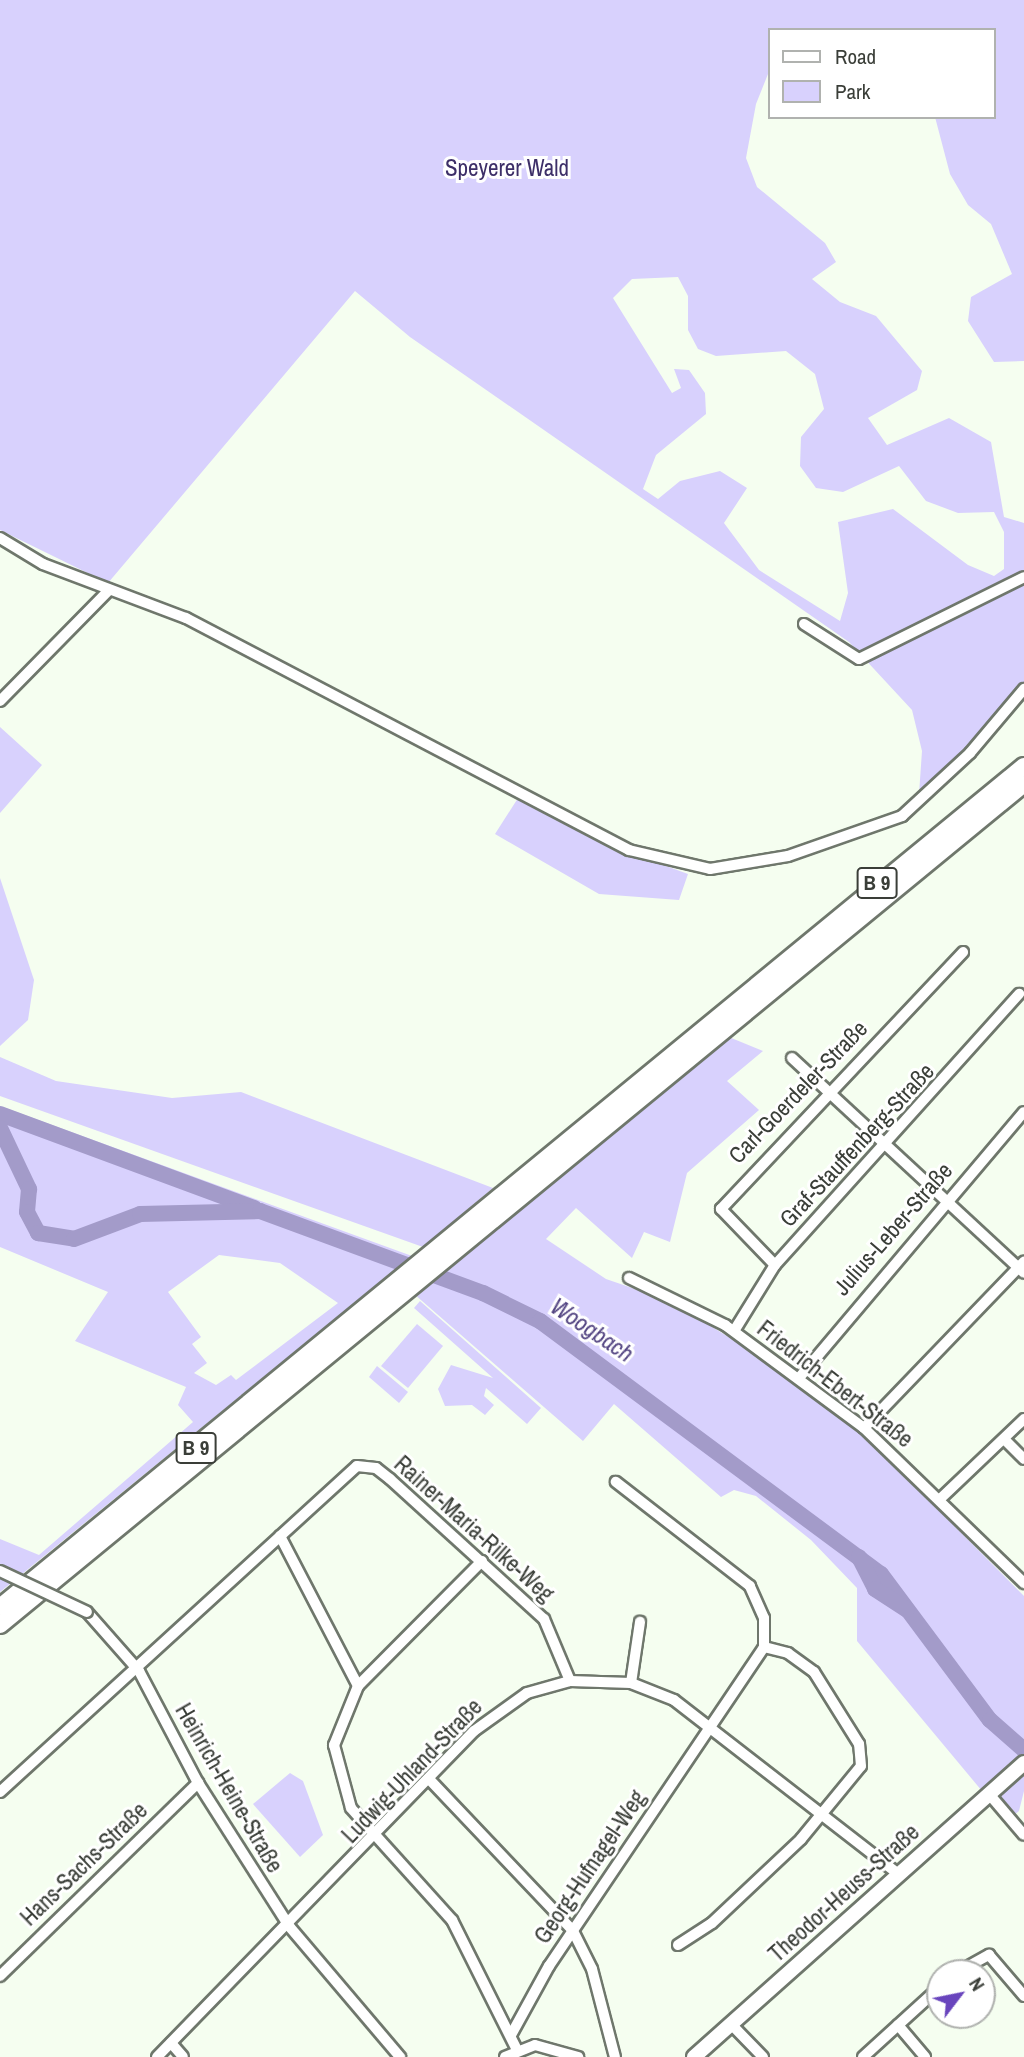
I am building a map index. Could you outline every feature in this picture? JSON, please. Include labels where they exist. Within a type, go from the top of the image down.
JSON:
[{"type":"highway","name":"B 9","points":[[0,1606],[461,1226],[708,1029],[1024,766]]},
{"type":"highway","name":"B 9","points":[[736,1006],[1024,784]]},
{"type":"highway","name":"B 9","points":[[0,1625],[478,1231],[708,1029]]},
{"type":"main road","name":"Theodor-Heuss-Straße","points":[[694,2057],[1021,1766]]},
{"type":"street","points":[[0,538],[43,564],[186,618],[629,850],[710,869],[788,856],[902,816],[970,753],[1024,689]]},
{"type":"street","points":[[804,624],[859,659],[1024,577]]},
{"type":"street","points":[[0,701],[109,590]]},
{"type":"street","name":"Carl-Goerdeler-Straße","points":[[775,1265],[720,1209],[828,1091],[963,952]]},
{"type":"street","name":"Graf-Stauffenberg-Straße","points":[[734,1331],[775,1265],[887,1144],[1019,994]]},
{"type":"street","points":[[792,1058],[945,1201],[1022,1268],[864,1428]]},
{"type":"street","name":"Julius-Leber-Straße","points":[[799,1378],[945,1201],[1024,1112]]},
{"type":"street","name":"Friedrich-Ebert-Straße","points":[[629,1278],[734,1331],[864,1428],[1024,1583]]},
{"type":"street","points":[[940,1499],[1024,1419]]},
{"type":"street","points":[[1004,1440],[1024,1459]]},
{"type":"street","name":"Rainer-Maria-Rilke-Weg","points":[[0,1792],[139,1671],[351,1468],[365,1466],[390,1479],[544,1619],[570,1681]]},
{"type":"street","points":[[617,1482],[750,1586],[764,1618],[764,1647],[788,1653],[814,1672],[861,1751],[857,1774],[825,1812],[712,1923],[678,1945]]},
{"type":"street","points":[[280,1536],[358,1686]]},
{"type":"street","points":[[482,1561],[358,1686],[335,1730],[335,1760],[343,1793],[374,1840],[452,1920],[517,2050]]},
{"type":"street","name":"Heinrich-Heine-Straße","points":[[0,1571],[87,1612],[139,1671],[198,1783],[289,1926],[400,2057]]},
{"type":"street","points":[[631,1683],[640,1622]]},
{"type":"street","name":"Georg-Hufnagel-Weg","points":[[511,2035],[573,1931],[764,1647]]},
{"type":"street","name":"Ludwig-Uhland-Straße","points":[[157,2057],[374,1840],[429,1779],[506,1706],[570,1681],[631,1683],[674,1700],[825,1812],[900,1875]]},
{"type":"street","points":[[429,1779],[573,1931],[592,1969],[615,2057]]},
{"type":"street","name":"Hans-Sachs-Straße","points":[[0,1976],[198,1783]]},
{"type":"street","points":[[990,1794],[1024,1835]]},
{"type":"street","points":[[976,1959],[983,1954],[995,1959]]},
{"type":"street","points":[[996,1960],[1024,1996]]},
{"type":"street","points":[[863,2057],[926,2000]]},
{"type":"street","points":[[731,2024],[763,2057]]},
{"type":"street","points":[[898,2025],[925,2057]]},
{"type":"street","points":[[171,2043],[183,2057]]},
{"type":"street","points":[[505,2057],[517,2050],[552,2046],[578,2057]]},
{"type":"green space","name":"Speyerer Wald","points":[[0,0],[1024,0],[1024,361],[994,362],[968,321],[971,297],[1012,274],[991,224],[968,205],[950,174],[936,119],[996,119],[996,28],[768,28],[768,74],[756,104],[746,158],[757,187],[825,243],[836,262],[812,279],[840,302],[876,316],[922,371],[917,390],[868,418],[887,445],[949,418],[991,442],[1004,517],[1024,523],[1024,696],[919,794],[922,751],[912,710],[849,642],[410,337],[355,291],[108,583],[0,530]],"holes":[[[678,277],[688,296],[688,330],[698,349],[716,356],[786,351],[815,374],[824,409],[801,437],[800,466],[816,488],[843,492],[899,466],[926,501],[958,513],[994,512],[1004,532],[1004,569],[994,576],[968,565],[893,509],[838,522],[848,593],[840,621],[759,570],[724,523],[747,488],[720,471],[680,481],[658,499],[643,489],[656,455],[706,414],[705,393],[689,370],[674,369],[681,388],[672,393],[613,298],[632,279]]]},
{"type":"green space","points":[[0,727],[42,765],[0,813]]},
{"type":"green space","points":[[520,795],[625,851],[688,874],[679,900],[599,894],[495,834]]},
{"type":"green space","points":[[0,878],[34,980],[28,1020],[0,1046]]},
{"type":"green space","points":[[724,1035],[763,1051],[727,1081],[759,1110],[687,1173],[670,1242],[644,1232],[632,1258],[576,1208],[546,1239],[606,1279],[670,1301],[735,1341],[862,1433],[1024,1596],[1024,1791],[1019,1811],[1007,1821],[857,1641],[857,1588],[811,1540],[756,1496],[734,1490],[721,1497],[614,1404],[583,1441],[414,1294]]},
{"type":"green space","points":[[0,1057],[56,1081],[172,1098],[241,1092],[493,1188],[423,1247],[0,1096]]},
{"type":"green space","points":[[0,1106],[412,1256],[0,1592],[0,1539],[39,1555],[193,1422],[178,1405],[186,1387],[75,1341],[108,1292],[0,1247]],"holes":[[[219,1255],[280,1263],[338,1303],[236,1380],[231,1375],[216,1385],[194,1373],[207,1363],[192,1344],[201,1337],[168,1292]]]},
{"type":"green space","points":[[420,1301],[541,1408],[527,1424],[486,1388],[484,1396],[494,1405],[485,1415],[472,1405],[445,1406],[438,1389],[451,1365],[493,1378],[414,1308]]},
{"type":"green space","points":[[417,1324],[443,1346],[408,1388],[381,1366]]},
{"type":"green space","points":[[377,1366],[408,1392],[399,1403],[369,1377]]},
{"type":"green space","points":[[290,1773],[303,1781],[323,1835],[300,1857],[253,1804]]},
{"type":"waterway","name":"Woogbach","points":[[0,1114],[254,1208]]},
{"type":"waterway","name":"Woogbach","points":[[0,1128],[29,1189],[27,1212],[38,1233],[74,1239],[140,1214],[260,1211],[483,1293],[540,1321],[881,1574],[990,1720],[1024,1750]]},
{"type":"waterway","name":"Woogbach","points":[[641,1400],[648,1398]]},
{"type":"waterway","name":"Woogbach","points":[[859,1557],[875,1589],[907,1610]]}]
